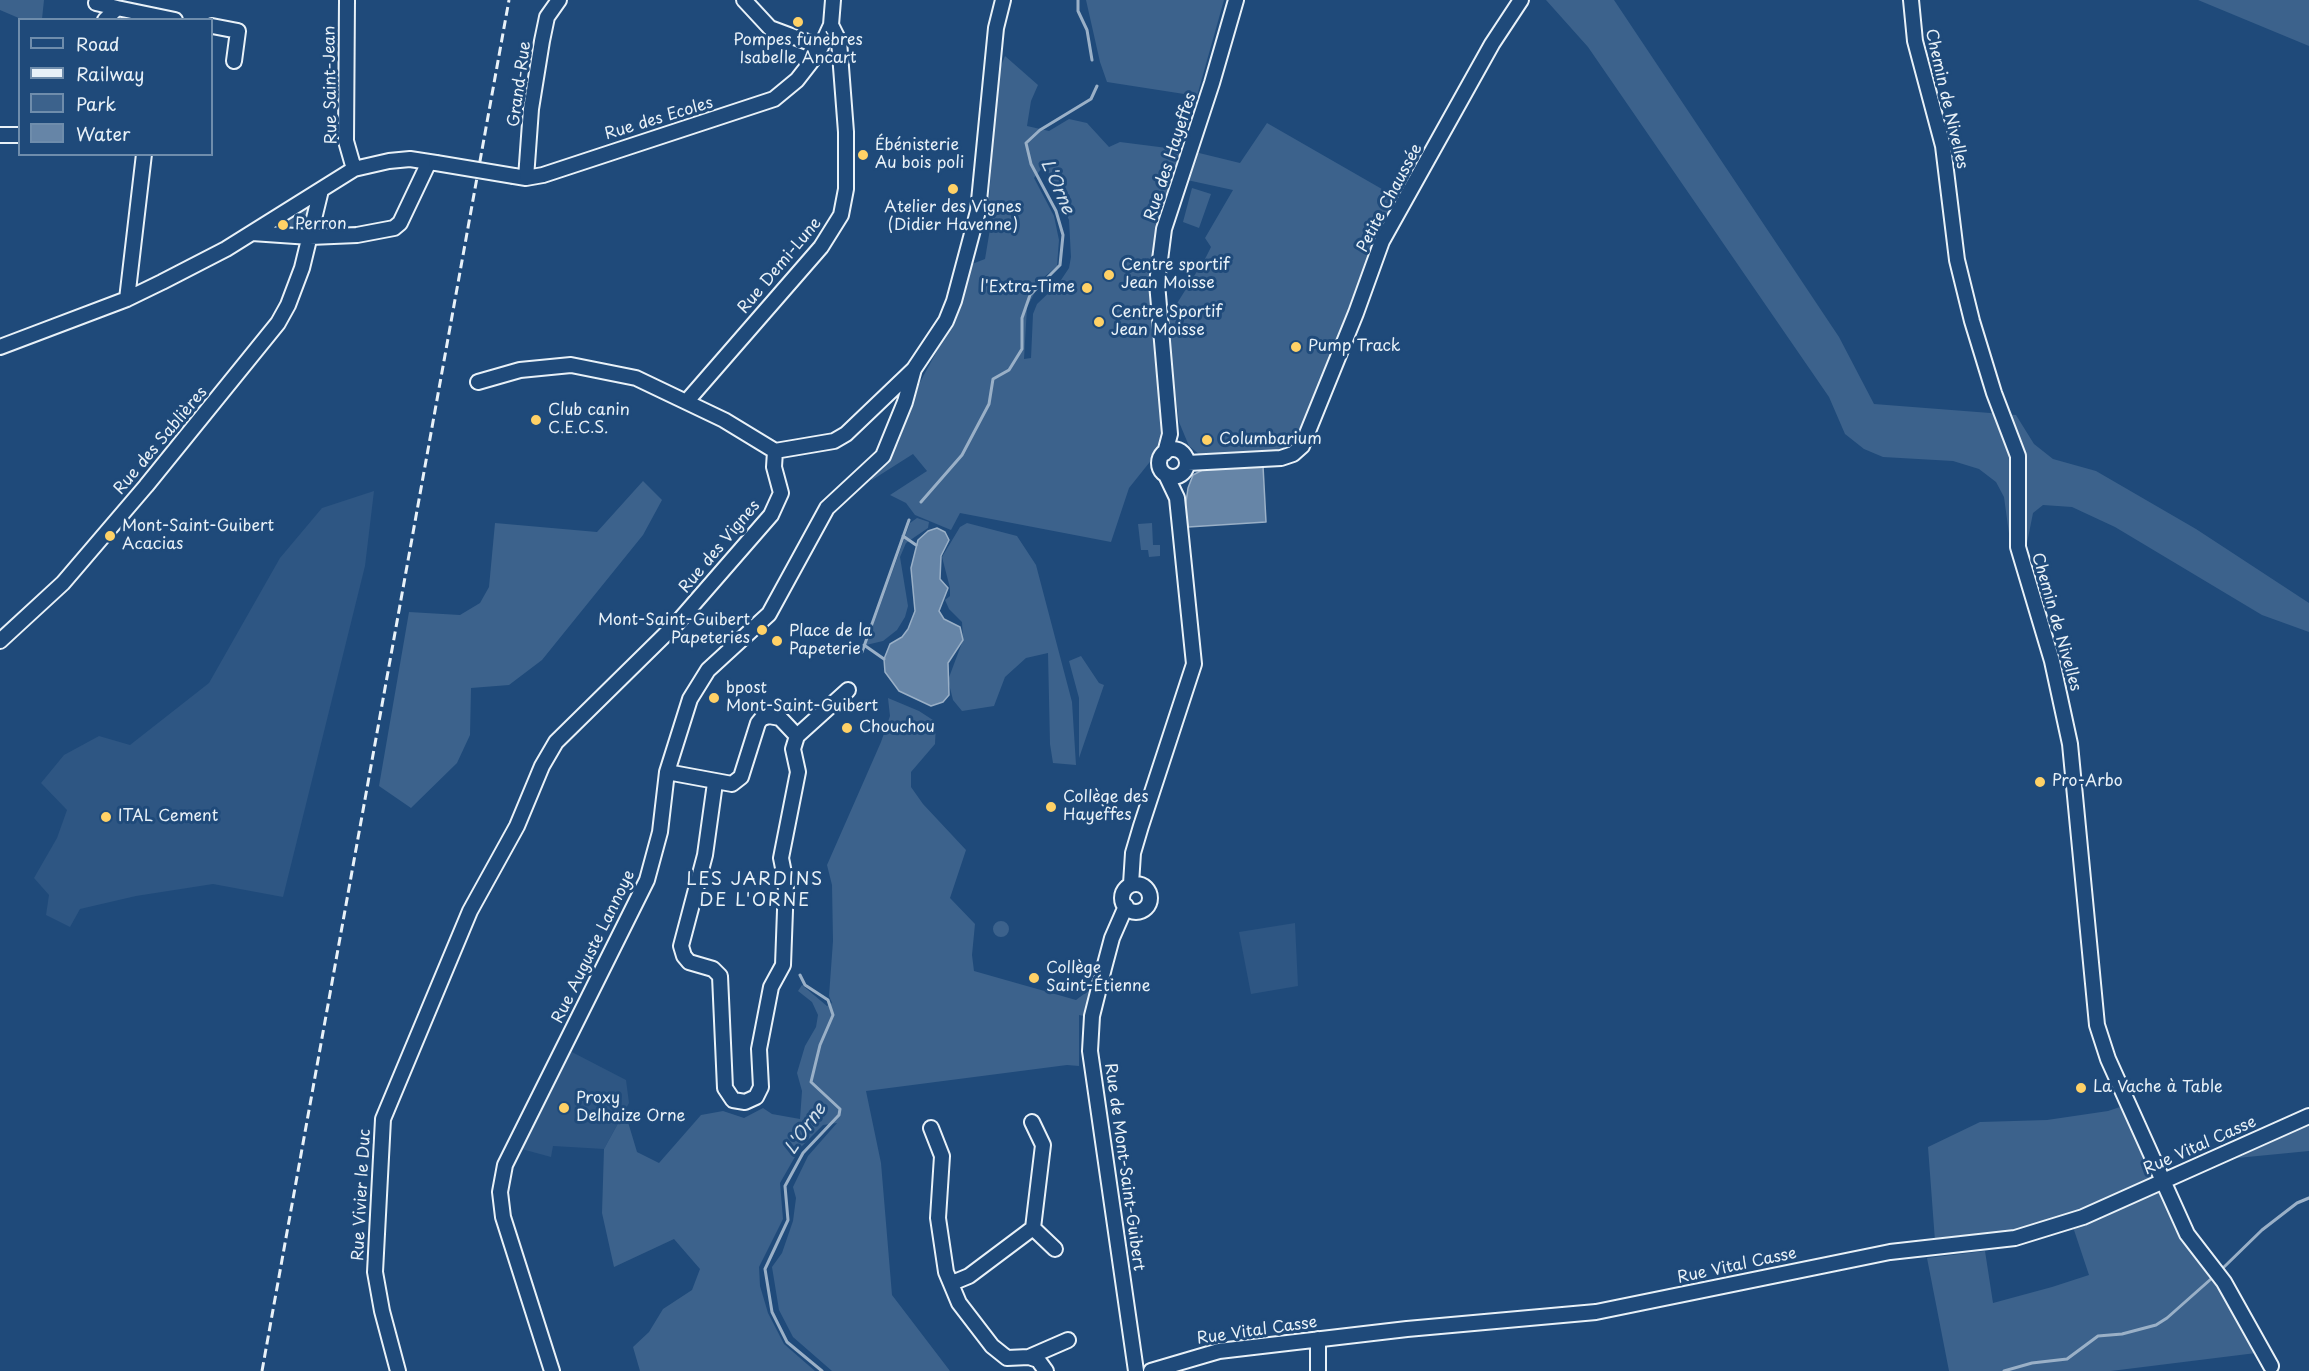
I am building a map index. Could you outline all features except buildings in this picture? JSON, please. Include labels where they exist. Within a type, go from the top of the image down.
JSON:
[{"type":"street","name":"Rue Saint-Jean","points":[[347,0],[346,141],[354,169]]},
{"type":"street","name":"Grand-Rue","points":[[520,177],[542,41],[548,17],[559,0]]},
{"type":"street","points":[[744,0],[770,28],[821,47]]},
{"type":"street","name":"Rue des Ecoles","points":[[0,347],[127,299],[226,249],[354,169],[389,160],[410,159],[520,177],[543,175],[764,103],[798,80],[821,47],[831,25],[833,0]]},
{"type":"street","points":[[478,382],[520,370],[571,365],[636,378],[663,389],[762,441],[775,451],[834,441],[846,434],[914,369],[946,321],[954,301],[978,210],[996,28],[1003,0]]},
{"type":"street","name":"Rue des Hayeffes","points":[[1185,468],[1172,451],[1157,283],[1164,229],[1212,83],[1236,0]]},
{"type":"street","name":"Petite Chaussée","points":[[1166,475],[1175,477],[1185,468],[1281,458],[1293,454],[1302,446],[1356,314],[1382,241],[1492,44],[1521,0]]},
{"type":"street","name":"Chemin de Nivelles","points":[[1911,0],[1915,41],[1943,146],[1957,260],[1991,383],[2018,456],[2018,547],[2052,661],[2070,744],[2097,1025],[2109,1059],[2187,1234],[2224,1282],[2271,1366]]},
{"type":"street","points":[[96,3],[165,18]]},
{"type":"street","points":[[107,18],[117,8]]},
{"type":"street","name":"Rue Demi-Lune","points":[[687,401],[821,247],[841,215],[846,189],[846,132],[839,41],[831,25]]},
{"type":"street","points":[[213,26],[238,32],[234,61]]},
{"type":"street","points":[[127,299],[144,156]]},
{"type":"street","points":[[252,233],[310,237],[357,235],[394,228],[400,224],[433,163]]},
{"type":"street","name":"Rue des Sablières","points":[[0,641],[63,583],[248,362],[288,305],[310,237],[321,190]]},
{"type":"street","name":"Rue Auguste Lannoye","points":[[552,1371],[506,1228],[500,1192],[508,1157],[647,880],[660,831],[667,772],[686,709],[700,681],[769,614],[826,508],[883,456],[905,402],[914,369]]},
{"type":"street","name":"Rue des Vignes","points":[[450,959],[478,895],[514,832],[542,766],[556,742],[677,623],[775,509],[781,489],[774,467],[775,451]]},
{"type":"street","points":[[1136,884],[1122,893],[1131,909],[1147,907],[1150,900],[1149,892],[1136,884],[1133,853],[1145,810],[1193,670],[1177,498],[1158,463],[1172,451]]},
{"type":"street","points":[[1177,498],[1185,468]]},
{"type":"street","points":[[715,783],[705,855],[681,946],[689,962],[713,969],[720,976],[725,1088],[731,1098],[742,1102],[754,1098],[760,1090],[759,1048],[771,987],[783,965],[786,883],[781,858],[798,772],[793,749],[796,736],[848,690]]},
{"type":"street","points":[[667,772],[715,783],[732,784],[739,780],[758,723],[764,717],[780,718],[796,736]]},
{"type":"street","name":"Rue de Mont-Saint-Guibert","points":[[1131,909],[1118,926],[1104,968],[1092,1016],[1090,1051],[1136,1371]]},
{"type":"street","name":"Rue Vivier le Duc","points":[[398,1371],[382,1311],[375,1272],[383,1119],[450,959]]},
{"type":"street","name":"Rue Vital Casse","points":[[1151,1371],[1209,1353],[1318,1339],[1596,1312],[1890,1252],[2015,1238],[2083,1217],[2309,1116]]},
{"type":"street","points":[[952,1283],[969,1276],[1033,1228],[1043,1145],[1032,1122]]},
{"type":"street","points":[[931,1128],[942,1156],[938,1218],[946,1272],[956,1298],[992,1346],[1007,1358],[1029,1357],[1068,1340]]},
{"type":"street","points":[[1033,1228],[1055,1249]]},
{"type":"street","points":[[1317,1371],[1318,1339]]},
{"type":"street","points":[[1029,1357],[1037,1371]]},
{"type":"street","points":[[1029,1357],[1038,1360],[1047,1371]]},
{"type":"shaded area","points":[[374,491],[365,566],[283,897],[213,884],[136,896],[80,909],[70,927],[46,915],[49,895],[34,878],[57,838],[67,810],[41,783],[64,755],[99,736],[130,745],[209,683],[280,558],[322,508]]},
{"type":"shaded area","points":[[1295,923],[1298,986],[1251,994],[1239,932]]},
{"type":"shaded area","points":[[568,1050],[626,1080],[629,1103],[604,1149],[553,1146],[551,1157],[518,1148]]},
{"type":"green space","points":[[0,0],[44,0],[42,18],[19,18],[0,10]]},
{"type":"green space","points":[[1086,0],[1224,0],[1197,96],[1107,82],[1100,62]]},
{"type":"green space","points":[[1546,0],[1614,0],[1839,337],[1874,404],[2016,415],[2034,444],[2053,459],[2096,471],[2196,529],[2309,603],[2309,632],[2262,615],[2115,527],[2072,507],[2043,505],[2033,513],[2027,543],[2010,541],[2004,497],[1996,482],[1979,469],[1953,461],[1883,457],[1864,449],[1845,434],[1829,397],[1588,47]]},
{"type":"green space","points":[[2198,0],[2309,0],[2309,46]]},
{"type":"green space","points":[[1005,56],[1038,85],[1031,101],[1027,126],[1049,131],[1069,119],[1087,123],[1109,147],[1120,142],[1183,150],[1159,227],[1165,443],[1129,488],[1111,542],[960,513],[951,530],[915,515],[906,503],[890,495],[927,471],[913,454],[872,480],[867,475],[898,444],[919,384],[957,314],[972,264],[985,259],[991,223],[988,213],[1000,68]],"holes":[[[1046,163],[1051,182],[1069,220],[1071,257],[1069,268],[1059,283],[1037,304],[1033,314],[1031,358],[1024,359],[1027,307],[1042,279],[1057,266],[1059,240],[1054,216],[1034,178]]]},
{"type":"green space","points":[[1267,123],[1401,200],[1300,443],[1286,454],[1205,459],[1189,446],[1179,422],[1166,321],[1206,257],[1211,247],[1205,238],[1233,190],[1187,180],[1195,152],[1240,163]]},
{"type":"green space","points":[[1192,188],[1211,194],[1199,228],[1183,222]]},
{"type":"green space","points":[[306,206],[310,209],[305,231],[275,228],[274,226]]},
{"type":"green space","points":[[643,481],[662,500],[643,535],[542,660],[509,685],[471,688],[470,735],[457,763],[411,808],[379,786],[409,612],[460,615],[480,603],[489,587],[495,523],[597,532]]},
{"type":"green space","points":[[917,518],[929,522],[928,528],[906,543],[900,557],[908,606],[905,617],[897,630],[883,641],[866,645],[910,523]]},
{"type":"green space","points":[[967,523],[1017,536],[1036,565],[1072,702],[1076,765],[1053,763],[1050,744],[1048,653],[1026,658],[1005,677],[994,706],[962,711],[953,700],[948,680],[963,640],[962,622],[949,609],[945,600],[950,596],[950,588],[942,557],[960,527]]},
{"type":"green space","points":[[1152,523],[1153,545],[1160,545],[1160,556],[1149,557],[1148,550],[1141,550],[1138,524]]},
{"type":"green space","points":[[1081,656],[1099,683],[1104,685],[1079,758],[1079,698],[1069,661]]},
{"type":"green space","points":[[888,698],[919,711],[936,722],[935,744],[911,772],[911,787],[923,804],[966,850],[950,898],[975,924],[972,955],[974,971],[1076,1000],[1088,991],[1093,995],[1088,1017],[1079,1015],[1079,1066],[1067,1065],[866,1091],[881,1163],[892,1295],[950,1371],[832,1371],[793,1337],[779,1310],[772,1267],[782,1253],[793,1221],[796,1198],[793,1187],[808,1156],[837,1123],[823,1125],[800,1148],[780,1183],[783,1219],[759,1267],[760,1286],[768,1313],[784,1344],[815,1371],[640,1371],[633,1347],[649,1332],[663,1309],[692,1290],[700,1269],[674,1239],[614,1267],[602,1213],[604,1149],[621,1118],[628,1122],[637,1152],[659,1163],[701,1115],[723,1111],[744,1118],[763,1108],[772,1114],[800,1119],[802,1091],[797,1073],[805,1046],[816,1027],[818,1015],[812,1002],[798,991],[802,985],[827,1006],[832,1003],[829,996],[833,941],[832,885],[827,865],[881,742],[890,716]]},
{"type":"green space","points":[[1001,921],[1007,923],[1009,929],[1007,935],[1001,937],[995,935],[993,929],[995,923]]},
{"type":"green space","points":[[2123,1106],[2155,1169],[2152,1179],[2079,1212],[2035,1227],[1935,1241],[1928,1147],[1980,1122],[2047,1120],[2108,1111]]},
{"type":"green space","points":[[2309,1125],[2309,1151],[2237,1158]]},
{"type":"green space","points":[[2157,1191],[2161,1192],[2220,1285],[2256,1353],[2111,1371],[1949,1371],[1927,1258],[1985,1251],[1993,1303],[2052,1287],[2089,1275],[2073,1227]]},
{"type":"water","points":[[1263,466],[1266,522],[1188,527],[1185,509],[1188,488],[1193,475],[1208,467]]},
{"type":"water","points":[[937,528],[945,532],[949,540],[941,556],[940,579],[948,588],[939,611],[944,619],[960,627],[963,640],[948,663],[949,695],[943,702],[931,706],[899,691],[885,672],[884,659],[890,644],[902,637],[908,629],[915,611],[911,568],[918,540],[928,531]]},
{"type":"waterway","name":"L'Orne","points":[[1078,0],[1078,11],[1087,30],[1092,60]]},
{"type":"waterway","name":"L'Orne","points":[[921,502],[962,455],[989,404],[993,379],[1009,370],[1022,349],[1022,318],[1030,295],[1060,265],[1063,235],[1056,211],[1031,164],[1026,143],[1040,130],[1091,99],[1097,86]]},
{"type":"waterway","name":"L'Orne","points":[[862,652],[909,520]]},
{"type":"waterway","points":[[903,536],[916,545]]},
{"type":"waterway","points":[[864,645],[884,659]]},
{"type":"waterway","name":"L'Orne","points":[[800,975],[805,985],[828,1000],[833,1015],[820,1045],[811,1082],[840,1109],[839,1115],[803,1153],[785,1186],[788,1220],[765,1269],[772,1312],[787,1342],[822,1371]]},
{"type":"waterway","points":[[2224,1267],[2262,1230],[2297,1203],[2309,1198]]},
{"type":"waterway","points":[[2004,1371],[2032,1363],[2067,1359],[2098,1336],[2122,1334],[2156,1325],[2211,1279]]},
{"type":"railway","points":[[262,1371],[509,0]]},
{"type":"place","name":"Pompes funèbres Isabelle Ancart","points":[[798,22]]},
{"type":"place","name":"Ébénisterie Au bois poli","points":[[863,155]]},
{"type":"place","name":"Atelier des Vignes (Didier Havenne)","points":[[953,189]]},
{"type":"place","name":"Perron","points":[[283,225]]},
{"type":"place","name":"Centre sportif Jean Moisse","points":[[1109,275]]},
{"type":"place","name":"l'Extra-Time","points":[[1087,288]]},
{"type":"place","name":"Centre Sportif Jean Moisse","points":[[1099,322]]},
{"type":"place","name":"Pump Track","points":[[1296,347]]},
{"type":"place","name":"Club canin C.E.C.S.","points":[[536,420]]},
{"type":"place","name":"Columbarium","points":[[1207,440]]},
{"type":"place","name":"Mont-Saint-Guibert Acacias","points":[[110,536]]},
{"type":"place","name":"Mont-Saint-Guibert Papeteries","points":[[762,630]]},
{"type":"place","name":"Place de la Papeterie","points":[[777,641]]},
{"type":"place","name":"bpost Mont-Saint-Guibert","points":[[714,698]]},
{"type":"place","name":"Chouchou","points":[[847,728]]},
{"type":"place","name":"Pro-Arbo","points":[[2040,782]]},
{"type":"place","name":"Collège des Hayeffes","points":[[1051,807]]},
{"type":"place","name":"ITAL Cement","points":[[106,817]]},
{"type":"place","name":"Collège Saint-Étienne","points":[[1034,978]]},
{"type":"place","name":"La Vache à Table","points":[[2081,1088]]},
{"type":"place","name":"Proxy Delhaize Orne","points":[[564,1108]]},
{"type":"district","name":"LES JARDINS DE L'ORNE","points":[[755,890]]}]
